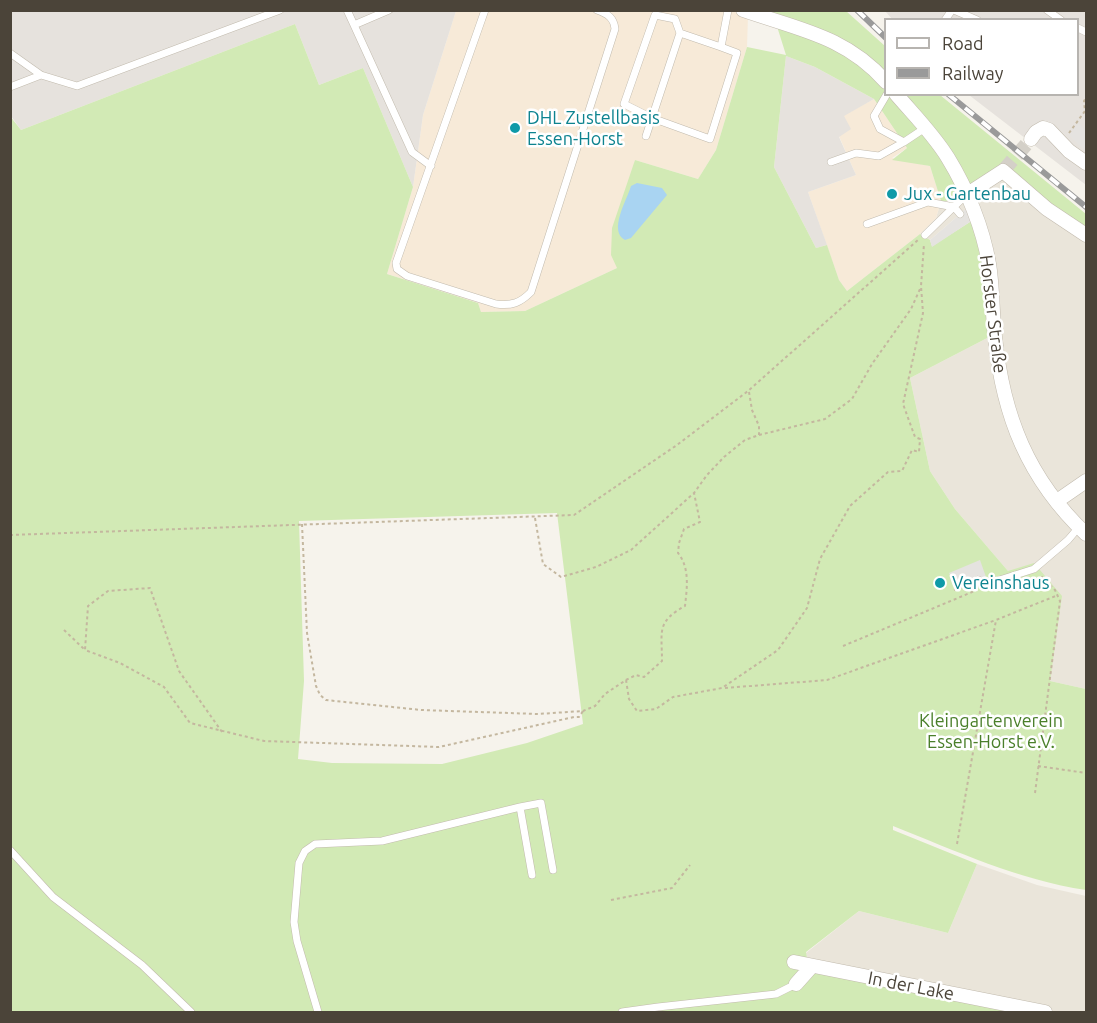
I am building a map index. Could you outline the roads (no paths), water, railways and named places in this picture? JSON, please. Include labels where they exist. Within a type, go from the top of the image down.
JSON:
[{"type":"street","points":[[743,10],[824,37],[856,54],[884,81]]},
{"type":"street","name":"Horster Straße","points":[[898,96],[948,158],[966,195],[977,221],[989,264],[996,347],[1010,417],[1035,471],[1083,531]]},
{"type":"street","points":[[1031,140],[1042,128],[1049,130],[1086,163]]},
{"type":"street","points":[[966,195],[1003,171],[1047,209],[1086,235]]},
{"type":"street","points":[[1058,501],[1086,481]]},
{"type":"street","name":"In der Lake","points":[[794,962],[1045,1012]]},
{"type":"street","points":[[796,984],[812,966]]},
{"type":"lane","points":[[10,53],[41,75],[76,86],[280,10]]},
{"type":"lane","points":[[347,10],[412,152],[431,166]]},
{"type":"lane","points":[[354,25],[389,10]]},
{"type":"lane","points":[[485,10],[396,263],[397,269],[407,276],[508,306],[523,300],[531,292],[615,29],[610,17],[597,10]]},
{"type":"lane","points":[[721,47],[728,10]]},
{"type":"lane","points":[[953,10],[972,18]]},
{"type":"lane","points":[[646,136],[652,118],[680,33],[675,19],[655,15],[624,104],[652,118],[710,139],[737,53],[680,33]]},
{"type":"lane","points":[[10,87],[41,75]]},
{"type":"lane","points":[[886,96],[874,116],[879,129],[904,142]]},
{"type":"lane","points":[[831,162],[856,153],[879,156],[925,128]]},
{"type":"lane","points":[[925,235],[966,195]]},
{"type":"lane","points":[[867,224],[928,202],[954,207],[960,214]]},
{"type":"lane","points":[[982,581],[1034,569],[1083,531]]},
{"type":"lane","points":[[318,1012],[297,941],[294,922],[299,863],[305,850],[315,844],[382,840],[541,803],[554,870]]},
{"type":"lane","points":[[520,807],[532,875]]},
{"type":"lane","points":[[10,850],[53,897],[142,965],[191,1012]]},
{"type":"lane","points":[[622,1012],[776,994],[796,984]]},
{"type":"water","points":[[637,183],[662,188],[667,195],[631,238],[625,240],[620,236],[618,223],[631,186]]},
{"type":"tunnel","points":[[1003,171],[1031,139]]},
{"type":"railway","points":[[857,10],[884,36]]},
{"type":"railway","points":[[950,96],[1086,207]]},
{"type":"place","name":"DHL Zustellbasis Essen-Horst","points":[[515,128]]},
{"type":"place","name":"Jux - Gartenbau","points":[[892,194]]},
{"type":"place","name":"Vereinshaus","points":[[940,583]]},
{"type":"park label","name":"Kleingartenverein Essen-Horst e.V.","points":[[991,731]]}]
